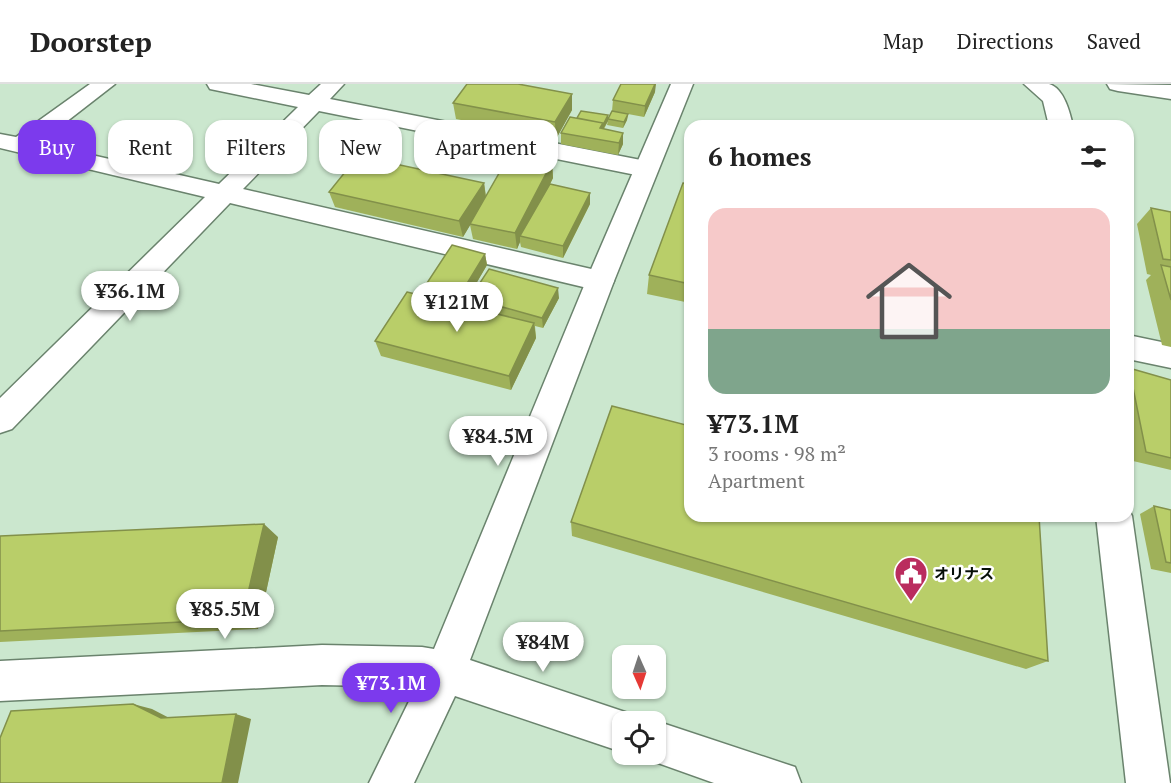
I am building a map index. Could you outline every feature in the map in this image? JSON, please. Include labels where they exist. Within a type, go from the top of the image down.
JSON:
[{"type":"street","points":[[11,143],[104,84]]},
{"type":"street","points":[[218,84],[646,169]]},
{"type":"street","points":[[0,419],[333,84]]},
{"type":"street","points":[[391,783],[445,672],[600,281],[682,84]]},
{"type":"street","points":[[1118,84],[1171,92]]},
{"type":"street","points":[[1040,85],[1055,100],[1059,107],[1060,120]]},
{"type":"street","points":[[11,143],[600,281]]},
{"type":"street","points":[[1134,348],[1171,356]]},
{"type":"street","points":[[1115,522],[1148,783]]},
{"type":"street","points":[[0,681],[322,665],[422,667],[445,672],[612,728]]},
{"type":"street","points":[[666,745],[778,783]]},
{"type":"building","points":[[467,84],[518,84],[572,94],[556,120],[544,120],[453,103]]},
{"type":"building","points":[[621,84],[655,84],[645,106],[613,100]]},
{"type":"building","points":[[581,111],[608,115],[603,125],[603,123],[577,118]]},
{"type":"building","points":[[612,111],[628,114],[624,122],[608,119]]},
{"type":"building","points":[[570,117],[603,123],[600,128],[623,133],[619,143],[561,133]]},
{"type":"building","points":[[402,165],[414,168],[414,174],[442,174],[484,183],[459,221],[329,192],[344,174],[402,174]]},
{"type":"building","points":[[499,174],[546,174],[515,233],[470,224]]},
{"type":"building","points":[[683,183],[684,183],[684,283],[649,275]]},
{"type":"building","points":[[550,184],[590,193],[563,246],[520,236]]},
{"type":"building","points":[[1151,208],[1171,212],[1171,260],[1163,259]]},
{"type":"building","points":[[452,245],[485,254],[460,295],[425,286]]},
{"type":"building","points":[[1161,265],[1171,267],[1171,300]]},
{"type":"building","points":[[489,269],[558,288],[542,318],[470,298]]},
{"type":"building","points":[[407,292],[534,323],[509,376],[375,341]]},
{"type":"building","points":[[1134,369],[1171,380],[1171,458],[1146,452],[1134,393]]},
{"type":"building","name":"オリナス","points":[[612,406],[684,424],[684,522],[1039,522],[1048,661],[571,522]]},
{"type":"building","points":[[1154,506],[1171,510],[1171,563],[1166,562]]},
{"type":"building","points":[[264,524],[242,619],[0,631],[0,536]]},
{"type":"building","points":[[133,704],[161,718],[236,714],[222,783],[0,783],[0,738],[11,711]]},
{"type":"place","name":"オリナス","points":[[911,602]]}]
